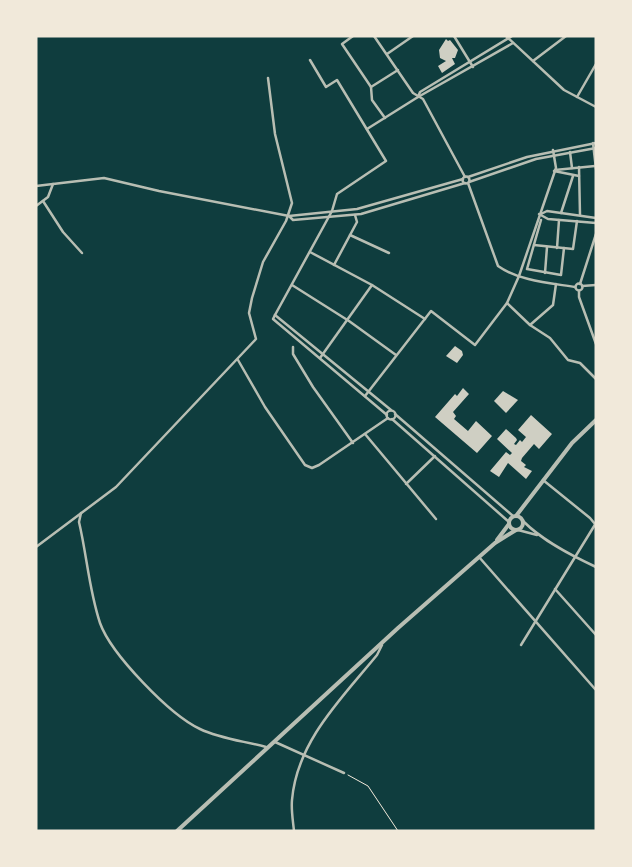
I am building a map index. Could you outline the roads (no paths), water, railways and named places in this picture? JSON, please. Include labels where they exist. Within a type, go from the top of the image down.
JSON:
[{"type":"street","points":[[353,36],[342,44],[371,87],[372,100],[385,118]]},
{"type":"street","points":[[374,36],[418,97],[423,99],[466,180],[498,266],[506,272],[556,284],[575,287],[581,285],[596,286]]},
{"type":"street","points":[[387,54],[413,36]]},
{"type":"street","points":[[454,36],[472,67]]},
{"type":"street","points":[[533,61],[566,36]]},
{"type":"street","points":[[418,97],[420,92],[509,37],[513,43],[564,90],[596,108]]},
{"type":"street","points":[[367,129],[418,97],[513,43]]},
{"type":"street","points":[[310,60],[326,87],[338,80],[386,161],[338,194],[332,211],[273,319],[435,456],[517,530],[541,536]]},
{"type":"street","points":[[577,97],[596,64]]},
{"type":"street","points":[[371,87],[398,70]]},
{"type":"street","points":[[36,547],[116,487],[256,339],[249,313],[252,298],[263,262],[288,216],[292,203],[274,134],[268,78]]},
{"type":"street","points":[[288,216],[293,220],[355,215],[442,192],[466,180],[553,150],[594,143],[596,169]]},
{"type":"street","points":[[36,186],[104,178],[159,191],[288,216],[358,209],[554,155],[595,149]]},
{"type":"street","points":[[365,396],[432,311],[475,345],[507,303],[519,276],[555,170],[553,150]]},
{"type":"street","points":[[570,152],[572,168]]},
{"type":"street","points":[[555,170],[595,166]]},
{"type":"street","points":[[579,167],[580,216]]},
{"type":"street","points":[[555,170],[579,176]]},
{"type":"street","points":[[561,213],[573,176]]},
{"type":"street","points":[[36,206],[44,201],[52,190],[53,184]]},
{"type":"street","points":[[44,201],[63,232],[82,253]]},
{"type":"street","points":[[539,214],[547,211],[596,218]]},
{"type":"street","points":[[539,214],[548,219],[596,223]]},
{"type":"street","points":[[334,265],[357,222],[355,215]]},
{"type":"street","points":[[541,220],[527,269],[561,275],[564,248]]},
{"type":"street","points":[[557,248],[559,220]]},
{"type":"street","points":[[534,245],[574,249],[577,222]]},
{"type":"street","points":[[596,234],[579,291],[579,297],[596,344]]},
{"type":"street","points":[[350,235],[389,254]]},
{"type":"street","points":[[545,273],[548,247]]},
{"type":"street","points":[[310,252],[372,286],[425,319]]},
{"type":"street","points":[[292,284],[396,355]]},
{"type":"street","points":[[530,325],[553,305],[556,284]]},
{"type":"street","points":[[320,358],[372,286]]},
{"type":"street","points":[[575,287],[579,291]]},
{"type":"street","points":[[507,303],[530,325],[550,338],[568,360],[580,363],[596,379]]},
{"type":"street","points":[[275,315],[369,391],[515,516],[541,536],[575,557],[596,567]]},
{"type":"street","points":[[293,347],[293,354],[313,387],[353,443]]},
{"type":"street","points":[[238,360],[265,406],[305,465],[312,468],[353,443],[387,416],[391,410]]},
{"type":"street","points":[[392,419],[396,414]]},
{"type":"street","points":[[495,543],[572,443],[596,420]]},
{"type":"street","points":[[365,434],[436,520]]},
{"type":"street","points":[[406,484],[435,456]]},
{"type":"street","points":[[521,645],[596,524],[543,480]]},
{"type":"street","points":[[176,831],[266,747],[479,557],[495,543],[523,525],[522,509]]},
{"type":"street","points":[[81,513],[79,522],[94,602],[101,625],[109,640],[137,676],[188,723],[215,735],[266,747]]},
{"type":"street","points":[[479,557],[595,689]]},
{"type":"street","points":[[555,589],[596,635]]},
{"type":"street","points":[[294,831],[293,791],[304,753],[329,715],[377,655],[384,641]]},
{"type":"street","points":[[273,741],[304,753],[344,773]]}]
